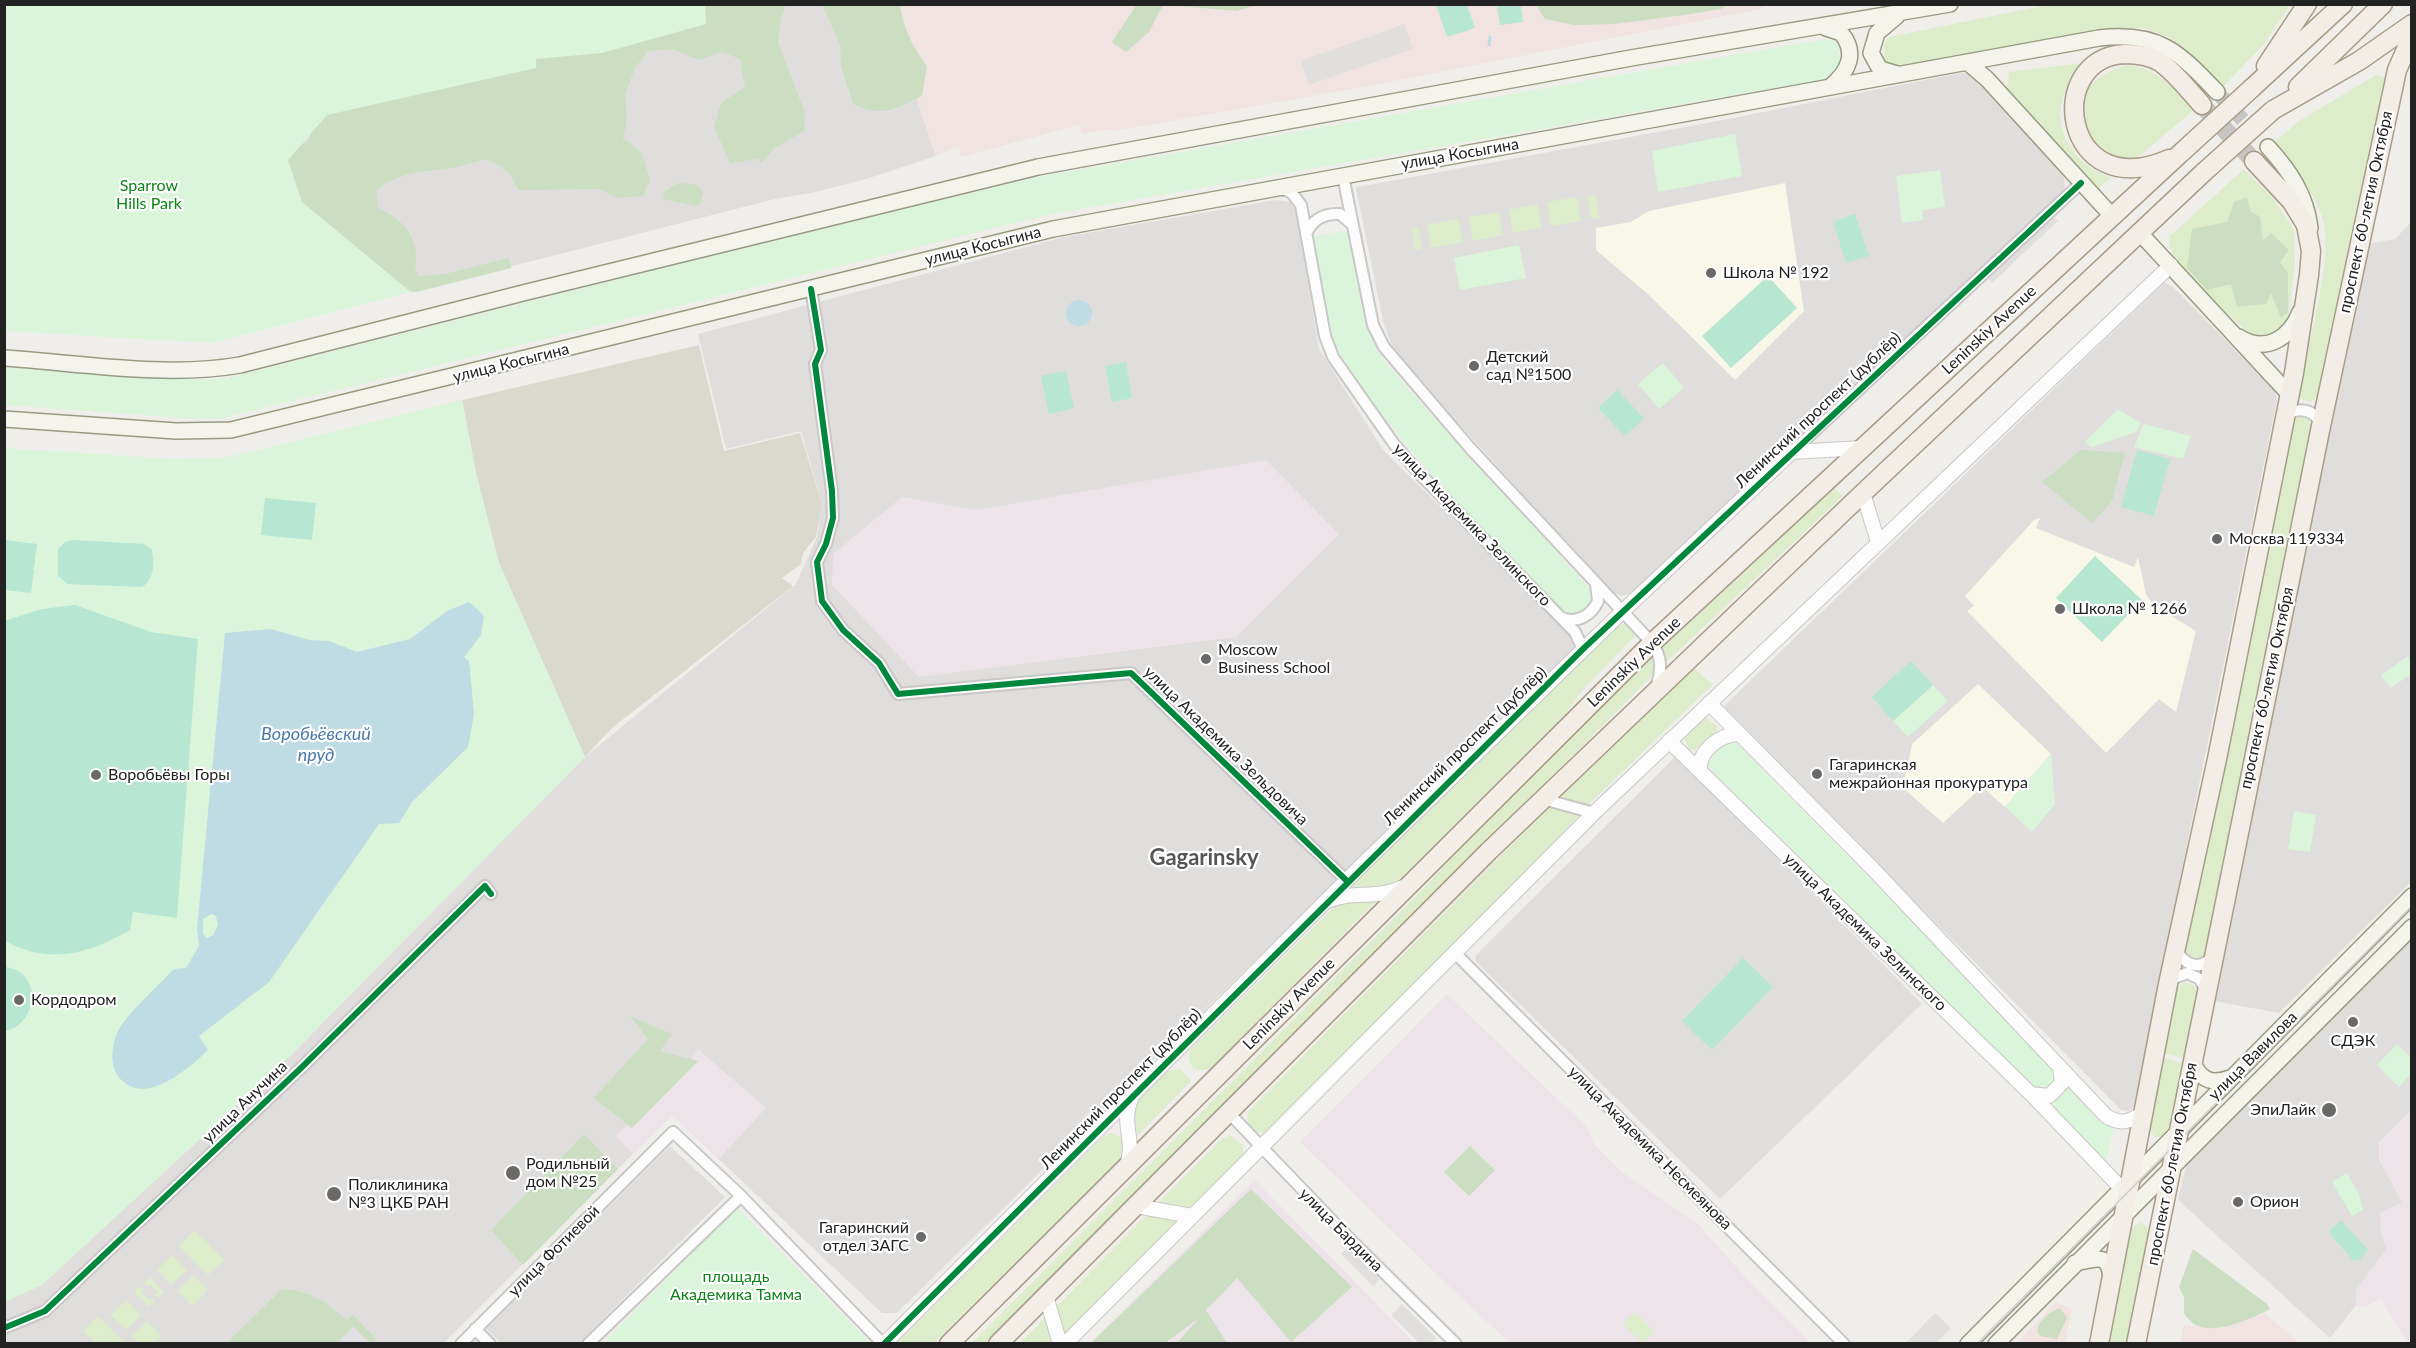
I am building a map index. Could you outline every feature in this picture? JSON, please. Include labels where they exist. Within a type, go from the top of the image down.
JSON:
[{"type":"main road","points":[[4,358],[178,370],[211,370],[240,365],[1038,167],[1299,117],[1651,54],[1950,4]]},
{"type":"main road","points":[[2252,88],[2307,4]]},
{"type":"main road","name":"Leninskiy Avenue","points":[[949,1344],[1652,643],[2343,4]]},
{"type":"main road","name":"Leninskiy Avenue","points":[[998,1344],[1654,691],[2383,4]]},
{"type":"main road","points":[[1899,14],[1877,33],[1871,53],[1880,69],[1900,75]]},
{"type":"main road","points":[[2273,110],[2360,61],[2412,24]]},
{"type":"main road","points":[[1821,27],[1841,33],[1851,50],[1847,68],[1840,79],[1830,87]]},
{"type":"main road","name":"проспект 60-летия Октября","points":[[2136,1344],[2321,426],[2397,70],[2412,36]]},
{"type":"main road","points":[[2064,45],[2113,37],[2148,39],[2178,53],[2217,92]]},
{"type":"main road","points":[[2064,45],[2101,42],[2138,46],[2154,54],[2202,105]]},
{"type":"main road","name":"улица Косыгина","points":[[4,419],[176,431],[231,430],[1053,229],[2064,45]]},
{"type":"main road","points":[[2169,70],[2161,63],[2142,56],[2121,54],[2100,62],[2091,69],[2078,88],[2073,109],[2074,121],[2083,144],[2092,153],[2116,167],[2129,170],[2153,166],[2183,151]]},
{"type":"main road","points":[[1968,62],[1987,79],[2112,216]]},
{"type":"main road","points":[[2268,147],[2290,172],[2305,202],[2311,251]]},
{"type":"main road","name":"проспект 60-летия Октября","points":[[2099,1344],[2126,1183],[2219,747],[2289,394],[2306,294],[2311,251],[2306,225],[2300,212],[2254,160]]},
{"type":"main road","points":[[2139,232],[2289,394]]},
{"type":"main road","points":[[2234,334],[2253,344],[2263,345],[2284,337],[2297,320],[2306,294]]},
{"type":"main road","name":"улица Вавилова","points":[[1968,1344],[2412,896]]},
{"type":"main road","name":"улица Вавилова","points":[[1996,1344],[2412,927]]},
{"type":"main road","points":[[2192,1061],[2200,1077],[2207,1081],[2221,1082],[2230,1078]]},
{"type":"main road","points":[[2075,1263],[2094,1258],[2103,1259],[2109,1264],[2111,1281]]},
{"type":"street","points":[[1343,176],[1373,325],[1384,347],[1470,448],[1657,649],[1660,670],[1654,691]]},
{"type":"street","name":"Ленинский проспект (дублёр)","points":[[884,1344],[1347,881],[1583,649],[2081,183]]},
{"type":"street","name":"улица Академика Зелинского","points":[[1278,188],[1297,197],[1327,347],[1355,391],[1420,474],[1562,618],[1579,637],[1583,649]]},
{"type":"street","points":[[1306,234],[1314,221],[1327,215],[1340,214],[1353,225]]},
{"type":"street","points":[[1065,1344],[1594,813],[2171,266]]},
{"type":"street","name":"улица Академика Зельдовича","points":[[811,289],[821,350],[815,364],[833,518],[818,562],[822,601],[843,630],[879,663],[898,694],[1131,673],[1347,881]]},
{"type":"street","points":[[2283,420],[2293,411],[2301,410],[2314,415],[2321,426]]},
{"type":"street","points":[[1792,452],[1862,448]]},
{"type":"street","points":[[1863,493],[1878,542]]},
{"type":"street","name":"улица Академика Зелинского","points":[[1562,618],[1575,621],[1588,615],[1598,601],[1596,584]]},
{"type":"street","points":[[1709,703],[1873,869],[2106,1116],[2117,1122],[2129,1122],[2142,1114]]},
{"type":"street","points":[[1700,770],[1703,754],[1721,738],[1739,734]]},
{"type":"street","name":"улица Академика Зелинского","points":[[1669,741],[2047,1111],[2126,1183]]},
{"type":"street","points":[[1543,799],[1594,813]]},
{"type":"street","points":[[1325,903],[1341,897],[1389,893],[1407,885]]},
{"type":"street","name":"улица Анучина","points":[[4,1328],[45,1311],[309,1060],[484,886],[491,894]]},
{"type":"street","points":[[2176,948],[2183,960],[2195,966],[2208,962],[2213,956]]},
{"type":"street","name":"улица Академика Несмеянова","points":[[1455,953],[1844,1344]]},
{"type":"street","points":[[2168,984],[2174,978],[2187,973],[2200,979],[2206,992]]},
{"type":"street","points":[[2031,1094],[2049,1096],[2062,1083],[2060,1067]]},
{"type":"street","points":[[2047,1111],[2050,1097],[2063,1084],[2075,1083]]},
{"type":"street","points":[[1126,1167],[1131,1152],[1125,1115],[1131,1097]]},
{"type":"street","name":"улица Бардина","points":[[1228,1113],[1456,1344]]},
{"type":"street","name":"улица Фотиевой","points":[[461,1344],[673,1132],[741,1196]]},
{"type":"street","points":[[588,1344],[741,1196],[884,1344]]},
{"type":"street","points":[[1136,1206],[1192,1216]]},
{"type":"street","points":[[1046,1296],[1060,1344]]},
{"type":"street","points":[[475,1329],[490,1344]]},
{"type":"shaded area","points":[[705,4],[879,5],[916,96],[936,156],[866,179],[811,193],[775,199],[411,292],[302,202],[288,160],[327,115]]},
{"type":"shaded area","points":[[1765,4],[1766,8],[1358,88],[1114,131],[1110,129],[1082,134],[1079,125],[961,157],[959,147],[936,156],[916,96],[879,5]]},
{"type":"shaded area","points":[[1404,24],[1413,49],[1309,85],[1301,61]]},
{"type":"shaded area","points":[[1961,73],[1974,74],[1981,79],[2064,175],[2065,190],[2050,205],[2043,205],[1978,266],[1980,269],[1630,594],[1621,596],[1612,592],[1406,366],[1392,345],[1384,325],[1356,189],[1358,187],[1718,121]]},
{"type":"shaded area","name":"Школа № 192","points":[[1785,183],[1804,311],[1735,380],[1650,296],[1596,250],[1596,228],[1631,222],[1649,211]]},
{"type":"shaded area","points":[[1276,200],[1290,202],[1296,211],[1319,349],[1384,451],[1574,637],[1575,652],[1542,684],[1534,685],[897,1313],[882,1313],[672,1115],[444,1343],[5,1343],[4,1302],[42,1284],[291,1055],[585,757],[796,584],[817,537],[822,504],[801,431],[726,449],[698,334],[1064,237]]},
{"type":"shaded area","points":[[2043,205],[2050,205],[1980,269],[1978,266]]},
{"type":"shaded area","points":[[2053,216],[2058,221],[1992,283],[1987,278]]},
{"type":"shaded area","points":[[2411,222],[2411,882],[2279,1013],[2214,1001],[2368,244],[2395,239]]},
{"type":"shaded area","points":[[1574,257],[1592,274],[1601,266],[1658,329],[1620,361],[1546,283]]},
{"type":"shaded area","points":[[1295,271],[1309,352],[1292,355],[1284,306],[1272,307],[1267,276]]},
{"type":"shaded area","points":[[2164,283],[2171,285],[2274,389],[2277,399],[2134,1107],[2128,1111],[2121,1110],[1725,710],[1724,706]]},
{"type":"shaded area","points":[[699,345],[724,451],[800,433],[822,504],[816,537],[803,553],[801,564],[782,578],[793,586],[612,728],[585,757],[499,563],[476,473],[462,400]]},
{"type":"shaded area","points":[[1266,460],[1339,534],[1236,637],[919,677],[832,585],[833,554],[902,497],[976,510]]},
{"type":"shaded area","name":"Школа № 1266","points":[[2040,518],[2036,528],[2134,567],[2138,557],[2146,594],[2153,605],[2196,631],[2176,712],[2159,699],[2106,753],[1967,611],[1974,606],[1965,596],[2034,520]]},
{"type":"shaded area","points":[[1978,684],[2051,754],[2005,807],[1982,787],[1943,823],[1903,788],[1912,744]]},
{"type":"shaded area","points":[[1245,722],[1259,737],[1253,743],[1239,728]]},
{"type":"shaded area","points":[[1097,731],[1099,768],[1112,768],[1116,823],[1021,940],[1001,923],[1083,828],[1081,808],[1075,808],[1075,776],[1081,775],[1079,733]]},
{"type":"shaded area","points":[[1674,758],[1679,758],[1922,1004],[1720,1199],[1475,961],[1476,955]]},
{"type":"shaded area","points":[[1717,878],[1825,982],[1804,1003],[1701,904],[1714,891],[1709,886]]},
{"type":"shaded area","points":[[1121,894],[1155,924],[1124,960],[1089,930]]},
{"type":"shaded area","points":[[2411,936],[2411,1111],[2379,1143],[2379,1159],[2402,1202],[2381,1234],[2387,1248],[2356,1291],[2356,1305],[2330,1338],[2178,1200],[2186,1166]]},
{"type":"shaded area","points":[[1447,994],[1587,1127],[1594,1144],[1622,1172],[1698,1224],[1749,1281],[1811,1343],[1510,1343],[1459,1296],[1300,1142]]},
{"type":"shaded area","points":[[699,1050],[766,1108],[719,1159],[672,1115],[633,1154],[616,1136]]},
{"type":"shaded area","points":[[2411,1111],[2412,1343],[2408,1344],[2381,1299],[2363,1308],[2356,1305],[2356,1291],[2387,1248],[2381,1234],[2380,1213],[2402,1202],[2379,1159],[2379,1142]]},
{"type":"shaded area","points":[[670,1146],[725,1197],[579,1343],[501,1343],[486,1329]]},
{"type":"shaded area","points":[[381,1179],[412,1211],[355,1267],[323,1236]]},
{"type":"shaded area","points":[[1255,1180],[1415,1343],[1089,1344]]},
{"type":"shaded area","points":[[1348,1247],[1380,1279],[1373,1286],[1341,1254]]},
{"type":"shaded area","points":[[2056,1302],[2072,1309],[2065,1343],[2016,1344]]},
{"type":"shaded area","points":[[1402,1304],[1436,1338],[1431,1343],[1419,1343],[1391,1315]]},
{"type":"shaded area","points":[[1935,1313],[1951,1328],[1936,1343],[1906,1343]]},
{"type":"shaded area","points":[[2264,1313],[2300,1343],[2180,1344],[2184,1325],[2210,1328]]},
{"type":"shaded area","points":[[353,1328],[367,1343],[346,1343],[341,1339]]},
{"type":"green space","name":"Sparrow Hills Park","points":[[705,4],[706,24],[602,53],[536,59],[536,68],[327,115],[288,160],[302,202],[411,292],[212,343],[5,331],[5,5]]},
{"type":"green space","points":[[786,4],[781,18],[778,42],[805,113],[804,131],[775,148],[761,163],[757,159],[730,163],[714,127],[721,103],[745,87],[740,59],[722,52],[699,60],[672,49],[648,51],[635,68],[625,95],[627,118],[623,139],[642,153],[650,180],[643,196],[616,198],[600,189],[518,190],[510,174],[489,159],[405,175],[376,191],[378,208],[403,224],[413,240],[415,269],[419,276],[445,274],[509,258],[511,268],[417,292],[392,290],[259,207],[291,150],[309,141],[314,121],[4,95],[168,5]]},
{"type":"green space","points":[[1137,4],[1163,5],[1149,32],[1126,52],[1112,42]]},
{"type":"green space","points":[[822,5],[900,5],[909,37],[927,66],[922,96],[896,108],[880,111],[853,104],[841,66],[840,44]]},
{"type":"green space","points":[[1168,5],[1257,5],[1236,11]]},
{"type":"green space","points":[[1436,5],[1467,5],[1475,28],[1447,37]]},
{"type":"green space","points":[[1497,5],[1521,5],[1523,22],[1500,25]]},
{"type":"green space","points":[[1536,5],[1727,5],[1721,9],[1684,15],[1615,24],[1574,25],[1545,19]]},
{"type":"green space","points":[[2047,5],[2290,5],[2264,44],[2224,86],[2169,37],[2147,29],[2123,28],[1892,69],[1885,63],[1884,45],[1889,37]]},
{"type":"green space","points":[[1825,39],[1838,43],[1841,68],[1832,78],[1052,214],[219,419],[5,405],[4,366],[195,380],[223,379],[987,186]]},
{"type":"green space","points":[[2090,62],[2066,90],[2061,108],[2061,122],[2070,146],[2078,156],[2099,173],[2111,178],[2098,188],[2007,89],[2009,72]]},
{"type":"green space","points":[[2129,65],[2149,71],[2165,81],[2194,110],[2132,162],[2117,161],[2088,138],[2082,109],[2086,92],[2091,85],[2105,74]]},
{"type":"green space","points":[[2376,75],[2386,77],[2345,264],[2341,296],[2318,397],[2307,401],[2300,398],[2298,392],[2322,284],[2326,241],[2324,224],[2310,191],[2296,171],[2271,145],[2299,121]]},
{"type":"green space","points":[[1735,134],[1742,176],[1658,192],[1652,151]]},
{"type":"green space","points":[[2244,169],[2272,197],[2294,230],[2295,263],[2288,320],[2278,333],[2253,336],[2188,277],[2177,263],[2171,249],[2170,236]]},
{"type":"green space","points":[[1940,170],[1945,207],[1922,210],[1923,220],[1902,223],[1896,176]]},
{"type":"green space","points":[[679,183],[699,187],[703,193],[700,204],[695,206],[664,199],[665,191]]},
{"type":"green space","points":[[1595,195],[1599,218],[1591,219],[1587,196]]},
{"type":"green space","points":[[1577,197],[1581,221],[1551,226],[1547,202]]},
{"type":"green space","points":[[2247,197],[2250,211],[2260,217],[2263,241],[2271,233],[2289,250],[2280,262],[2288,273],[2288,312],[2281,318],[2271,293],[2266,304],[2237,307],[2231,284],[2207,290],[2187,268],[2192,229],[2227,222],[2234,202]]},
{"type":"green space","points":[[1537,204],[1542,228],[1513,233],[1509,210]]},
{"type":"green space","points":[[1499,212],[1503,235],[1473,241],[1469,217]]},
{"type":"green space","points":[[1855,214],[1869,256],[1846,263],[1833,222]]},
{"type":"green space","points":[[1458,219],[1463,242],[1431,248],[1427,225]]},
{"type":"green space","points":[[1418,227],[1422,249],[1415,250],[1411,228]]},
{"type":"green space","points":[[1348,230],[1366,319],[1375,345],[1388,366],[1594,593],[1594,602],[1583,613],[1567,618],[1428,471],[1364,393],[1330,336],[1311,237]]},
{"type":"green space","points":[[1519,245],[1526,278],[1460,290],[1454,258]]},
{"type":"green space","points":[[1768,276],[1797,308],[1731,368],[1702,336]]},
{"type":"green space","points":[[1126,362],[1132,398],[1112,402],[1105,366]]},
{"type":"green space","points":[[1663,363],[1684,388],[1659,409],[1638,384]]},
{"type":"green space","points":[[1066,371],[1074,408],[1049,414],[1041,376]]},
{"type":"green space","points":[[1617,390],[1644,418],[1625,436],[1598,408]]},
{"type":"green space","points":[[462,400],[476,473],[499,563],[585,757],[291,1055],[42,1285],[5,1302],[4,448],[174,459],[228,457]]},
{"type":"green space","points":[[2118,409],[2141,423],[2136,432],[2092,447],[2085,442]]},
{"type":"green space","points":[[2303,415],[2309,418],[2312,428],[2205,956],[2203,960],[2193,963],[2185,954],[2185,950],[2291,425],[2293,418]]},
{"type":"green space","points":[[2144,424],[2191,436],[2183,459],[2134,447]]},
{"type":"green space","points":[[2081,450],[2125,453],[2112,501],[2092,523],[2042,482]]},
{"type":"green space","points":[[2137,450],[2170,459],[2154,516],[2121,507]]},
{"type":"green space","points":[[1834,488],[1843,496],[1664,664],[1662,649]]},
{"type":"green space","points":[[265,498],[316,503],[312,540],[261,535]]},
{"type":"green space","points":[[5,540],[37,544],[34,568],[30,568],[34,569],[31,593],[5,590]]},
{"type":"green space","points":[[73,540],[144,544],[152,550],[151,575],[142,587],[67,584],[58,576],[58,549],[65,542]]},
{"type":"green space","points":[[2095,556],[2142,600],[2102,642],[2056,598]]},
{"type":"green space","name":"Воробьёвы Горы","points":[[75,605],[151,632],[198,639],[177,918],[133,912],[130,930],[99,945],[69,954],[38,953],[5,941],[4,621],[42,609]]},
{"type":"green space","points":[[1623,624],[1631,627],[1635,636],[1584,688],[1566,713],[1392,887],[1371,891],[1349,887],[1614,628]]},
{"type":"green space","points":[[1654,656],[1656,672],[985,1343],[971,1344],[1427,885],[1474,833]]},
{"type":"green space","points":[[2408,656],[2411,661],[2411,674],[2391,688],[2381,675]]},
{"type":"green space","points":[[1911,661],[1933,685],[1893,721],[1872,697]]},
{"type":"green space","points":[[1693,667],[1712,685],[1588,805],[1558,798]]},
{"type":"green space","points":[[1933,685],[1948,701],[1908,737],[1893,721]]},
{"type":"green space","points":[[1705,717],[1717,726],[1717,732],[1695,750],[1689,749],[1684,737]]},
{"type":"green space","points":[[1727,738],[1735,741],[2058,1070],[2060,1079],[2045,1094],[2032,1091],[1704,765],[1706,756]]},
{"type":"green space","points":[[2051,754],[2055,804],[2032,832],[2005,807]]},
{"type":"green space","points":[[1554,807],[1579,815],[1495,906],[1266,1134],[1251,1130],[1247,1121],[1249,1111],[1547,809]]},
{"type":"green space","points":[[2294,811],[2316,815],[2310,852],[2288,849]]},
{"type":"green space","points":[[1341,900],[1375,902],[1211,1068],[1201,1070],[1193,1067],[1189,1060],[1190,1050]]},
{"type":"green space","points":[[1743,958],[1773,987],[1712,1050],[1682,1021]]},
{"type":"green space","name":"Кордодром","points":[[5,967],[17,971],[26,978],[31,987],[32,998],[25,1019],[5,1031]]},
{"type":"green space","points":[[2184,982],[2194,985],[2197,993],[2185,1058],[2163,1053],[2175,990]]},
{"type":"green space","points":[[630,1016],[672,1034],[660,1051],[698,1061],[632,1128],[594,1098],[648,1039]]},
{"type":"green space","points":[[2397,1044],[2412,1058],[2411,1074],[2399,1087],[2377,1065]]},
{"type":"green space","points":[[2162,1058],[2183,1063],[2170,1130],[2161,1137],[2155,1137],[2148,1129]]},
{"type":"green space","points":[[1180,1069],[1191,1081],[1138,1135],[1130,1106],[1166,1071]]},
{"type":"green space","points":[[2068,1086],[2114,1127],[2106,1161],[2053,1109],[2055,1099]]},
{"type":"green space","points":[[1111,1133],[1124,1139],[1126,1153],[934,1343],[896,1344],[1103,1137]]},
{"type":"green space","points":[[584,1134],[618,1169],[523,1265],[491,1230]]},
{"type":"green space","points":[[1230,1135],[1242,1144],[1244,1155],[1058,1343],[1019,1344],[1222,1139]]},
{"type":"green space","points":[[1470,1146],[1495,1170],[1469,1196],[1444,1172]]},
{"type":"green space","points":[[2347,1173],[2359,1194],[2363,1210],[2352,1216],[2332,1182]]},
{"type":"green space","points":[[1251,1189],[1352,1287],[1291,1342],[1237,1278],[1206,1310],[1227,1343],[1177,1343],[1199,1318],[1165,1343],[1091,1343]]},
{"type":"green space","name":"площадь Академика Тамма","points":[[737,1207],[868,1341],[866,1344],[603,1344]]},
{"type":"green space","points":[[2341,1220],[2368,1250],[2358,1261],[2353,1260],[2330,1234],[2330,1230]]},
{"type":"green space","points":[[2141,1222],[2148,1228],[2150,1239],[2129,1343],[2106,1344],[2126,1239],[2131,1228]]},
{"type":"green space","points":[[195,1230],[224,1260],[208,1275],[179,1246]]},
{"type":"green space","points":[[2193,1249],[2267,1304],[2270,1309],[2225,1327],[2206,1328],[2194,1324],[2184,1314],[2184,1297],[2179,1287]]},
{"type":"green space","points":[[172,1255],[187,1270],[171,1285],[157,1270]]},
{"type":"green space","points":[[193,1275],[208,1290],[192,1306],[178,1291]]},
{"type":"green space","points":[[150,1277],[164,1292],[158,1298],[155,1295],[158,1292],[149,1284],[147,1286],[144,1283]]},
{"type":"green space","points":[[140,1286],[144,1289],[141,1292],[150,1300],[153,1298],[155,1301],[149,1307],[134,1292]]},
{"type":"green space","points":[[282,1289],[302,1292],[317,1298],[347,1320],[353,1315],[377,1340],[370,1343],[353,1326],[337,1343],[227,1343]]},
{"type":"green space","points":[[126,1300],[141,1315],[126,1330],[111,1315]]},
{"type":"green space","points":[[2060,1308],[2067,1318],[2057,1339],[2040,1336],[2037,1331],[2040,1323]]},
{"type":"green space","points":[[1635,1312],[1655,1332],[1643,1343],[1623,1324]]},
{"type":"green space","points":[[98,1316],[125,1343],[95,1343],[83,1331]]},
{"type":"green space","points":[[147,1321],[162,1336],[154,1343],[139,1343],[132,1336]]},
{"type":"water","points":[[1079,300],[1089,303],[1092,313],[1089,323],[1079,326],[1069,323],[1066,313],[1069,303]]},
{"type":"water","name":"Воробьёвский пруд","points":[[469,602],[484,616],[481,635],[464,657],[469,661],[474,714],[468,747],[412,802],[399,823],[379,824],[269,982],[199,1036],[208,1050],[177,1076],[164,1083],[152,1088],[140,1089],[128,1085],[118,1076],[112,1060],[118,1031],[135,1008],[174,969],[186,968],[199,946],[197,929],[225,633],[271,629],[309,640],[329,641],[357,652],[410,639],[447,611]],"holes":[[[211,914],[216,916],[218,925],[213,935],[207,938],[203,934],[203,919]]]},
{"type":"waterway","points":[[1489,45],[1490,37]]},
{"type":"tunnel","points":[[2217,92],[2268,147]]},
{"type":"tunnel","points":[[2202,105],[2254,161]]},
{"type":"tram line","points":[[1977,1344],[2412,906]]},
{"type":"cycle path","points":[[884,1344],[1583,649],[2081,183]]},
{"type":"cycle path","points":[[811,289],[821,350],[815,364],[832,491],[833,518],[826,544],[817,562],[822,601],[843,630],[879,663],[898,694],[1131,673],[1347,881]]},
{"type":"cycle path","points":[[4,1328],[45,1311],[301,1068],[485,886],[491,894]]},
{"type":"place","name":"Школа № 192","points":[[1711,273]]},
{"type":"place","name":"Детский сад №1500","points":[[1474,366]]},
{"type":"place","name":"Москва 119334","points":[[2217,539]]},
{"type":"place","name":"Школа № 1266","points":[[2060,609]]},
{"type":"place","name":"Moscow Business School","points":[[1206,659]]},
{"type":"place","name":"Гагаринская межрайонная прокуратура","points":[[1817,774]]},
{"type":"place","name":"Воробьёвы Горы","points":[[96,775]]},
{"type":"place","name":"Кордодром","points":[[19,1000]]},
{"type":"place","name":"СДЭК","points":[[2353,1022]]},
{"type":"place","name":"ЭпиЛайк","points":[[2329,1110]]},
{"type":"place","name":"Родильный дом №25","points":[[513,1173]]},
{"type":"place","name":"Поликлиника №3 ЦКБ РАН","points":[[334,1194]]},
{"type":"place","name":"Орион","points":[[2238,1202]]},
{"type":"place","name":"Гагаринский отдел ЗАГС","points":[[921,1237]]},
{"type":"district","name":"Gagarinsky","points":[[1204,858]]}]
